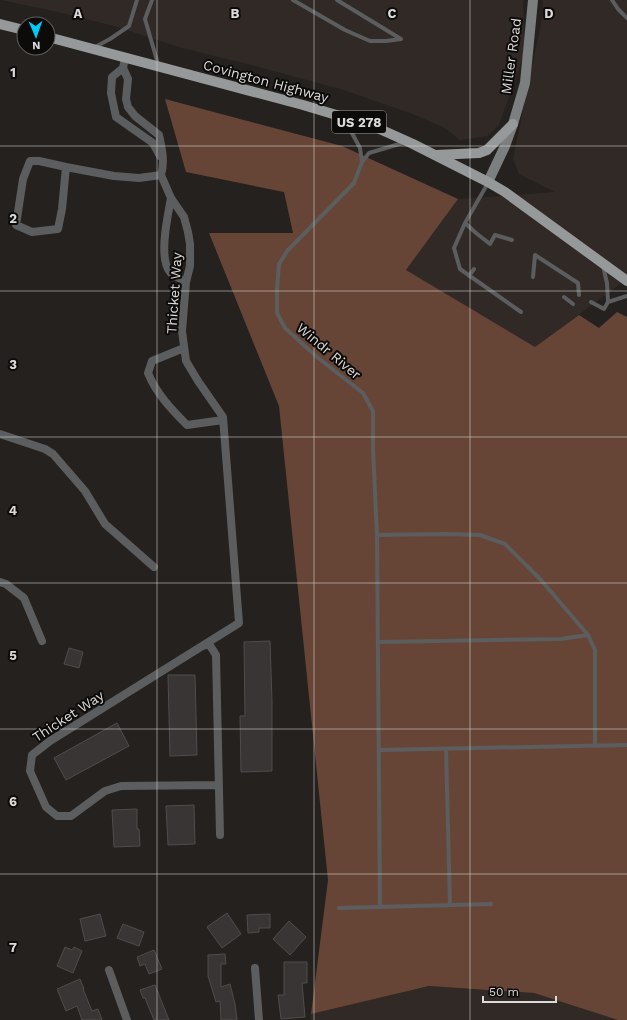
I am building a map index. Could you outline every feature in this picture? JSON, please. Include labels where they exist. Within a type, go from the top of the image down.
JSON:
[{"type":"main road","points":[[0,24],[16,28]]},
{"type":"main road","name":"Covington Highway","points":[[56,39],[303,105],[373,126],[488,182],[627,281]]},
{"type":"main road","points":[[435,155],[479,153],[487,150],[513,124]]},
{"type":"street","name":"Miller Road","points":[[488,182],[513,124],[525,83],[533,0]]},
{"type":"street","points":[[66,166],[62,209],[58,229],[32,232],[16,225],[23,179],[30,161],[39,161],[66,166],[114,176],[139,178],[160,175],[164,162],[159,135],[135,116],[128,107],[126,99],[128,79],[123,68],[125,58]]},
{"type":"street","points":[[123,68],[112,78],[111,93],[116,117],[153,143],[164,162]]},
{"type":"street","name":"Thicket Way","points":[[160,175],[171,198],[184,217],[190,244],[190,266],[186,282],[182,331],[186,361],[223,417],[238,623],[50,741],[32,755],[30,771],[46,807],[57,816],[71,816],[105,791],[121,786],[219,785]]},
{"type":"street","points":[[171,198],[164,244],[166,263],[170,273],[186,282]]},
{"type":"street","name":"Thicket Way","points":[[184,348],[152,361],[148,372],[152,384],[171,409],[187,425],[223,420]]},
{"type":"street","points":[[0,434],[45,449],[53,454],[85,491],[105,524],[154,567]]},
{"type":"street","points":[[0,582],[6,584],[24,598],[42,641]]},
{"type":"street","points":[[200,647],[210,644],[216,655],[220,836]]},
{"type":"street","points":[[255,968],[259,1020]]},
{"type":"street","points":[[109,970],[127,1020]]},
{"type":"lane","points":[[92,49],[129,26],[137,0]]},
{"type":"lane","points":[[152,0],[146,19],[158,67]]},
{"type":"lane","points":[[293,0],[345,30],[370,41],[401,39],[337,0]]},
{"type":"lane","points":[[612,0],[627,18]]},
{"type":"lane","points":[[344,117],[360,148],[362,162]]},
{"type":"lane","points":[[362,162],[369,153],[408,142]]},
{"type":"lane","name":"Windr River","points":[[362,162],[354,183],[288,250],[279,264],[277,289],[278,313],[285,328],[317,357],[363,393],[373,411],[373,449],[377,536],[380,750],[380,907]]},
{"type":"lane","points":[[488,182],[465,223],[454,248],[460,269],[521,312]]},
{"type":"lane","points":[[465,223],[490,244],[496,235],[512,240]]},
{"type":"lane","points":[[533,277],[535,255],[578,283],[579,295]]},
{"type":"lane","points":[[590,302],[604,309],[608,302],[602,263]]},
{"type":"lane","points":[[469,276],[474,269]]},
{"type":"lane","points":[[608,302],[627,296]]},
{"type":"lane","points":[[564,298],[572,304]]},
{"type":"lane","points":[[377,536],[446,534],[480,535],[505,544],[541,580],[588,635],[596,650],[595,746]]},
{"type":"lane","points":[[378,642],[561,639],[588,635]]},
{"type":"lane","points":[[380,750],[627,745]]},
{"type":"lane","points":[[446,749],[450,905]]},
{"type":"lane","points":[[339,908],[491,904]]},
{"type":"shaded area","points":[[1,0],[523,0],[525,52],[499,125],[487,136],[460,140],[445,128],[413,114],[340,89],[182,48],[114,26]]},
{"type":"shaded area","points":[[543,0],[627,0],[627,279],[535,347],[406,270],[458,199],[555,192],[519,174],[513,159],[543,14]]},
{"type":"shaded area","points":[[165,99],[342,146],[458,199],[406,270],[535,347],[579,315],[599,328],[617,312],[627,317],[627,1020],[618,1020],[534,993],[429,986],[311,1014],[328,880],[279,406],[209,233],[293,233],[284,192],[186,172]]},
{"type":"shaded area","points":[[429,986],[534,993],[618,1020],[311,1020],[311,1014]]},
{"type":"building","points":[[270,641],[272,771],[241,772],[240,716],[245,716],[244,642]]},
{"type":"building","points":[[69,648],[83,652],[79,668],[64,664]]},
{"type":"building","points":[[168,675],[195,675],[197,755],[170,756]]},
{"type":"building","points":[[117,723],[129,746],[66,780],[54,758]]},
{"type":"building","points":[[194,805],[195,844],[168,845],[166,806]]},
{"type":"building","points":[[137,809],[137,829],[139,829],[140,846],[114,847],[112,810]]},
{"type":"building","points":[[227,913],[241,934],[222,948],[207,927]]},
{"type":"building","points":[[100,914],[106,936],[85,941],[80,919]]},
{"type":"building","points":[[270,914],[270,928],[259,928],[259,932],[248,933],[247,915]]},
{"type":"building","points":[[289,921],[306,937],[290,955],[273,939]]},
{"type":"building","points":[[123,924],[144,932],[139,946],[117,938]]},
{"type":"building","points":[[65,947],[72,950],[74,947],[82,951],[73,973],[57,966]]},
{"type":"building","points":[[154,950],[162,969],[149,974],[145,964],[140,966],[137,957]]},
{"type":"building","points":[[225,954],[226,964],[221,964],[221,987],[230,984],[237,1020],[221,1020],[220,1001],[216,1002],[208,976],[208,955]]},
{"type":"building","points":[[284,962],[307,962],[307,983],[302,983],[305,1017],[281,1019],[278,995],[284,995]]},
{"type":"building","points":[[80,979],[92,1011],[98,1009],[102,1020],[82,1020],[77,1006],[66,1011],[57,989]]},
{"type":"building","points":[[155,985],[169,1020],[154,1020],[145,998],[143,998],[140,990]]}]
